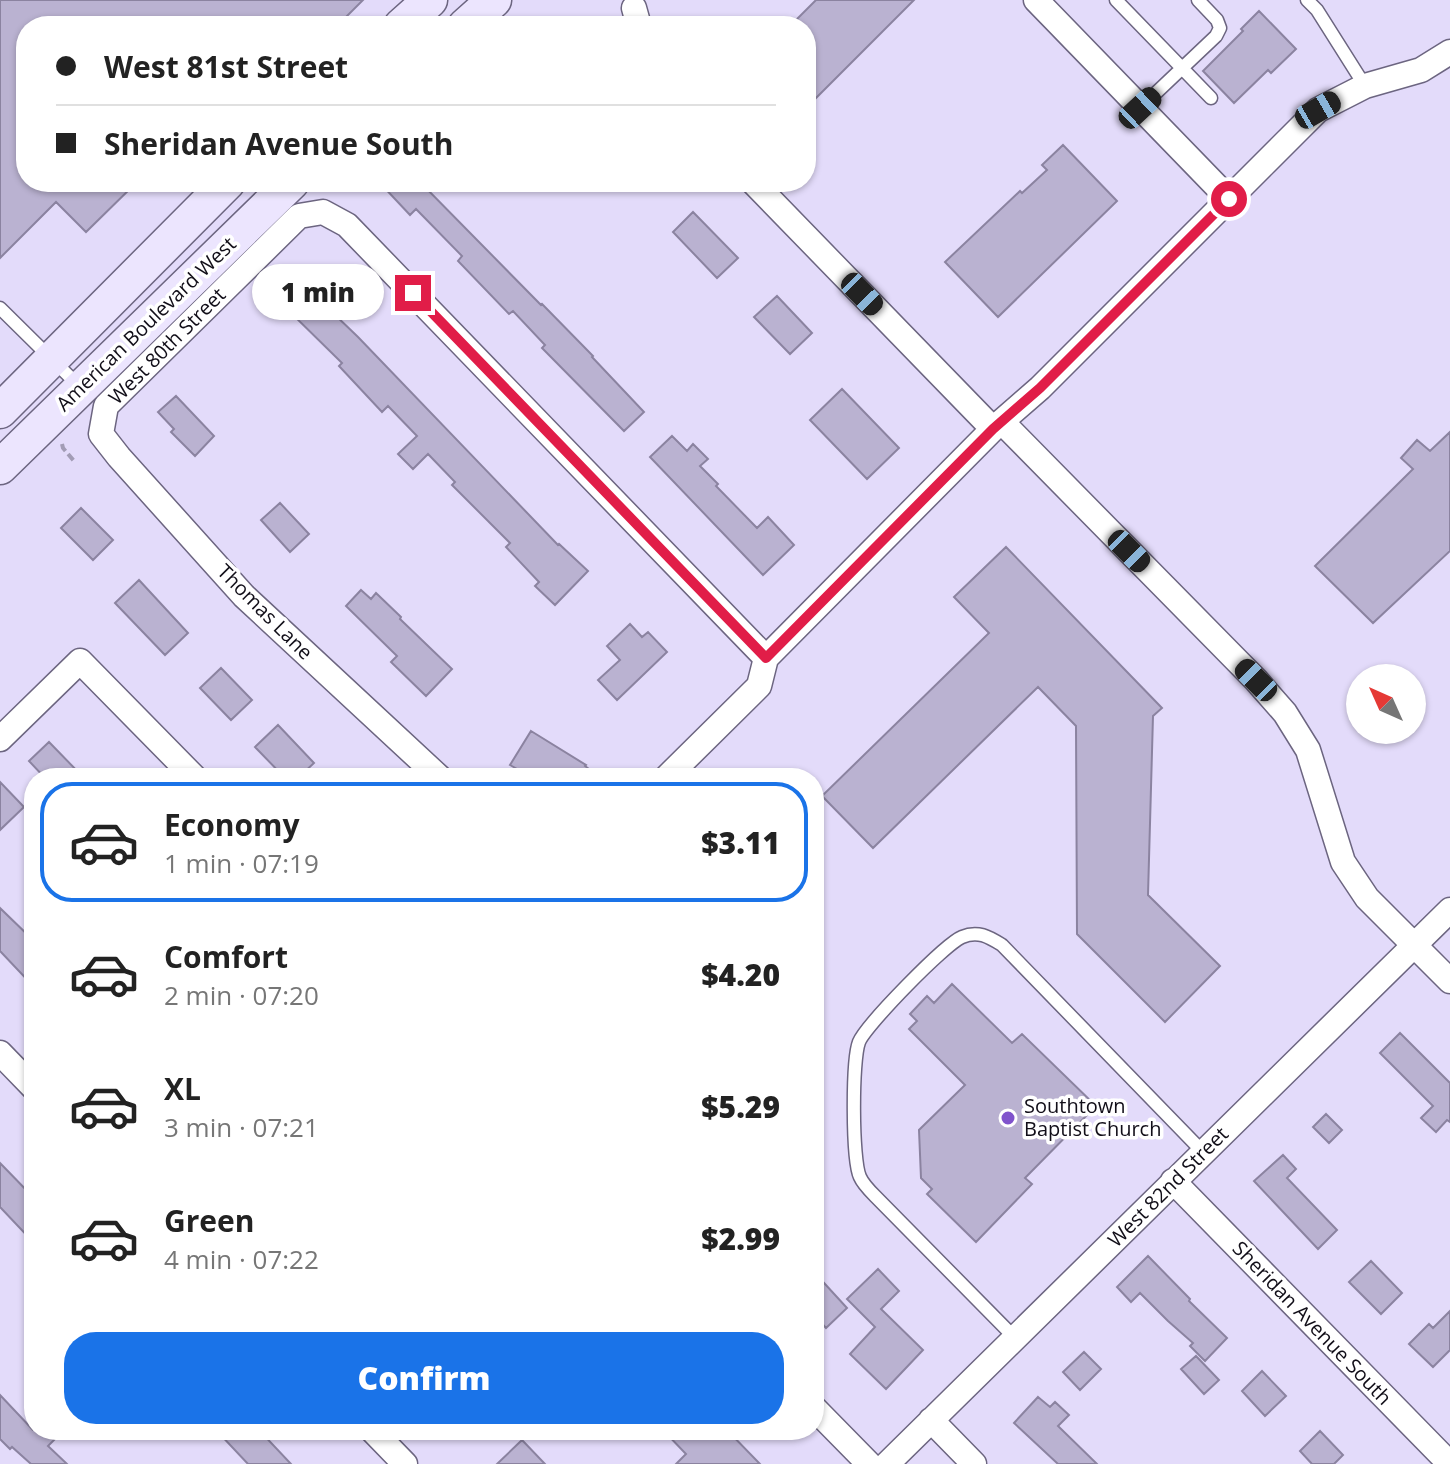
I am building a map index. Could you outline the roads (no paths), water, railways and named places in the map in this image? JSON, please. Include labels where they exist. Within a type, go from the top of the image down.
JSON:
[{"type":"main road","points":[[412,16],[430,0]]},
{"type":"main road","points":[[476,16],[494,0]]},
{"type":"main road","name":"American Boulevard West","points":[[0,411],[218,192]]},
{"type":"main road","name":"American Boulevard West","points":[[0,467],[282,192]]},
{"type":"street","points":[[1036,0],[1229,199]]},
{"type":"street","points":[[676,768],[759,686],[766,658],[1318,110],[1365,86],[1421,70],[1450,52]]},
{"type":"street","points":[[763,192],[1256,680],[1285,713],[1308,750],[1343,862],[1367,898],[1450,981]]},
{"type":"street","name":"West 80th Street","points":[[101,434],[106,406],[299,216],[323,212],[347,225],[766,658]]},
{"type":"street","name":"Thomas Lane","points":[[101,434],[244,596],[429,768]]},
{"type":"street","points":[[0,739],[80,661],[185,768]]},
{"type":"street","name":"West 82nd Street","points":[[887,1464],[1450,910]]},
{"type":"street","points":[[0,1053],[24,1078]]},
{"type":"street","name":"Sheridan Avenue South","points":[[1173,1181],[1450,1464]]},
{"type":"street","points":[[824,1418],[869,1464]]},
{"type":"street","points":[[931,1420],[974,1464]]},
{"type":"street","points":[[382,1440],[405,1464]]},
{"type":"lane","points":[[1116,0],[1211,98]]},
{"type":"lane","points":[[1140,108],[1216,36],[1220,28],[1217,20],[1198,0]]},
{"type":"lane","points":[[1307,0],[1317,10],[1365,86]]},
{"type":"lane","points":[[0,308],[80,387]]},
{"type":"lane","points":[[1015,1338],[868,1188],[860,1179],[855,1160],[855,1061],[859,1041],[869,1025],[948,946],[964,935],[985,934],[1002,945],[1203,1152]]},
{"type":"place","name":"Southtown Baptist Church","points":[[1008,1118]]}]
